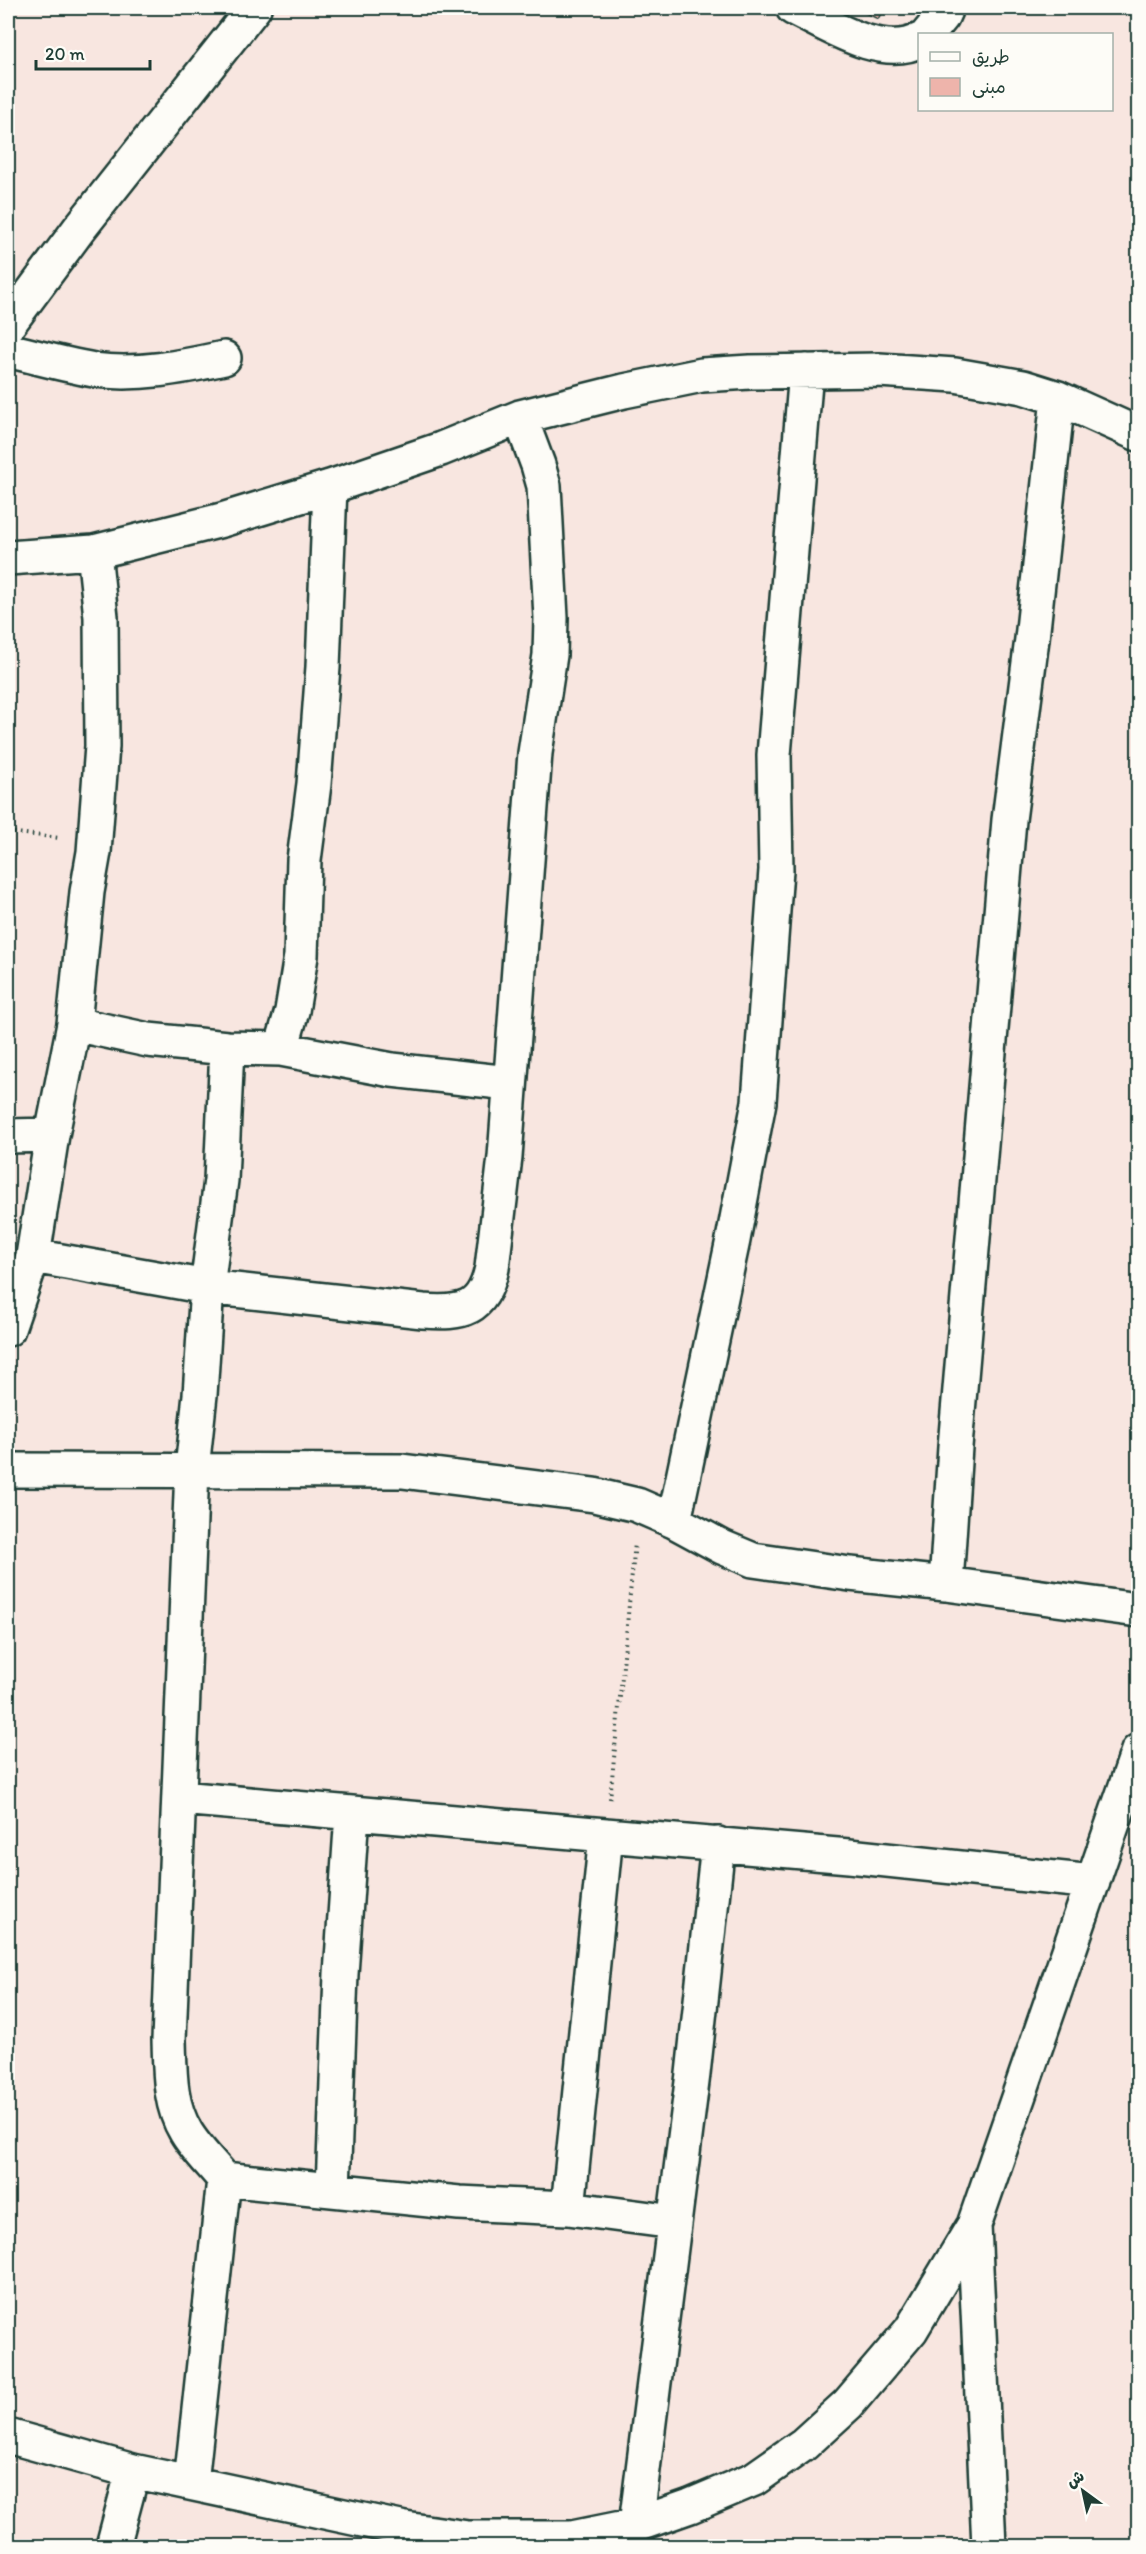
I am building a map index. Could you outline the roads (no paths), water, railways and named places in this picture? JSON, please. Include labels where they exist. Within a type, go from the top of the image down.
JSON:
[{"type":"street","points":[[8,325],[79,229],[254,8]]},
{"type":"street","points":[[793,8],[873,45],[910,45],[918,41]]},
{"type":"street","points":[[929,33],[946,8]]},
{"type":"street","points":[[8,350],[95,370],[137,372],[190,366],[224,358]]},
{"type":"street","points":[[8,558],[94,552],[222,520],[330,487],[441,449],[520,417],[624,391],[702,375],[879,370],[955,375],[1023,387],[1058,398],[1138,434]]},
{"type":"street","points":[[674,1521],[733,1240],[759,1102],[776,870],[775,743],[806,371]]},
{"type":"street","points":[[946,1584],[955,1447],[1009,820],[1032,639],[1058,398]]},
{"type":"street","points":[[33,1256],[207,1287],[447,1313],[464,1310],[474,1305],[488,1284],[492,1268],[505,1157],[535,753],[547,687],[551,618],[544,486],[520,417]]},
{"type":"street","points":[[281,1049],[292,1011],[301,956],[304,860],[314,784],[323,667],[330,487]]},
{"type":"street","points":[[8,1329],[33,1256],[52,1135],[74,1024],[87,892],[94,852],[102,746],[100,617],[94,552]]},
{"type":"street","points":[[74,1024],[148,1040],[227,1048],[281,1049],[392,1070],[509,1083]]},
{"type":"street","points":[[191,2483],[224,2180],[186,2133],[179,2118],[171,2088],[169,2040],[192,1469],[200,1395],[207,1287],[221,1180],[227,1048]]},
{"type":"street","points":[[8,1136],[52,1135]]},
{"type":"street","points":[[8,1470],[402,1471],[594,1495],[637,1505],[753,1560],[1138,1610]]},
{"type":"street","points":[[8,2436],[133,2471],[405,2529],[468,2538],[572,2538],[636,2525],[690,2506],[754,2479],[804,2444],[848,2404],[911,2330],[974,2225],[1138,1751]]},
{"type":"street","points":[[180,1798],[718,1844],[1094,1882]]},
{"type":"street","points":[[333,2188],[341,1974],[352,1814]]},
{"type":"street","points":[[568,2208],[606,1835]]},
{"type":"street","points":[[636,2525],[693,2074],[718,1844]]},
{"type":"street","points":[[224,2180],[333,2188],[459,2203],[568,2208],[674,2222]]},
{"type":"street","points":[[974,2225],[989,2547]]},
{"type":"street","points":[[113,2547],[133,2471]]}]
